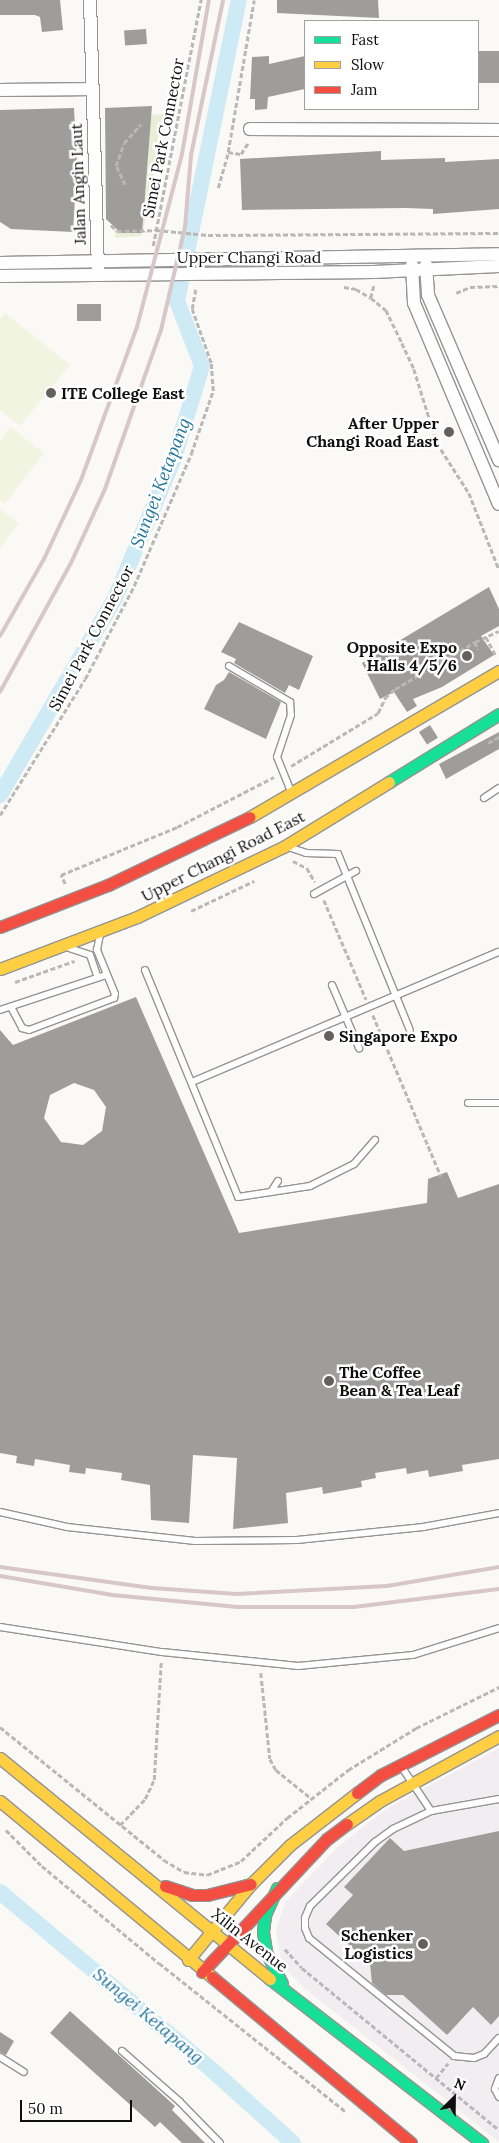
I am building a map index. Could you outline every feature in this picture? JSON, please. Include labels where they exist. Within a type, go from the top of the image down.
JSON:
[{"type":"main road","name":"Upper Changi Road East","points":[[0,927],[108,885],[244,820],[499,671]]},
{"type":"main road","name":"Upper Changi Road East","points":[[0,969],[101,931],[285,847],[499,714]]},
{"type":"main road","points":[[188,1960],[251,1884],[290,1845],[381,1775],[499,1714]]},
{"type":"main road","points":[[202,1972],[277,1888],[327,1839],[413,1782],[499,1736]]},
{"type":"main road","name":"Xilin Avenue","points":[[0,1758],[157,1884],[226,1944],[482,2143]]},
{"type":"main road","points":[[0,1801],[202,1972],[411,2143]]},
{"type":"main road","points":[[157,1884],[192,1895],[231,1891],[251,1884]]},
{"type":"main road","points":[[277,1888],[266,1916],[263,1932],[266,1952],[285,1988]]},
{"type":"street","name":"Jalan Angin Laut","points":[[90,0],[91,89],[98,277]]},
{"type":"street","points":[[0,90],[91,89]]},
{"type":"street","points":[[250,129],[499,130]]},
{"type":"street","name":"Upper Changi Road","points":[[203,270],[499,254]]},
{"type":"street","points":[[412,258],[414,303],[499,504]]},
{"type":"street","points":[[426,258],[428,295],[499,460]]},
{"type":"street","name":"Upper Changi Road","points":[[0,263],[98,264],[203,270],[412,272],[499,266]]},
{"type":"street","name":"Upper Changi Road","points":[[0,276],[98,277],[173,268]]},
{"type":"lane","points":[[229,666],[290,702],[291,715],[277,757],[291,794]]},
{"type":"lane","points":[[484,798],[499,788]]},
{"type":"lane","points":[[285,847],[306,853],[338,854],[349,876],[383,968],[410,1030]]},
{"type":"lane","points":[[314,894],[356,871]]},
{"type":"lane","points":[[11,1006],[22,1028],[29,1030],[114,998],[115,994],[97,950],[101,931]]},
{"type":"lane","points":[[64,946],[90,955],[98,978]]},
{"type":"lane","points":[[192,1082],[499,952]]},
{"type":"lane","points":[[145,970],[238,1197],[318,1182],[354,1164],[375,1140]]},
{"type":"lane","points":[[0,1010],[106,975]]},
{"type":"lane","points":[[332,985],[359,1048]]},
{"type":"lane","points":[[468,1103],[499,1103]]},
{"type":"lane","points":[[271,1192],[278,1181]]},
{"type":"lane","points":[[0,1512],[67,1527],[195,1541],[297,1540],[422,1527],[499,1513]]},
{"type":"lane","points":[[0,1627],[162,1652],[260,1664],[298,1666],[413,1655],[499,1628]]},
{"type":"lane","points":[[400,1765],[431,1811]]},
{"type":"lane","points":[[499,1799],[431,1811],[375,1842],[310,1906],[305,1918],[305,1928],[309,1938],[454,2056],[474,2058],[484,2054],[499,2038]]},
{"type":"lane","points":[[122,2051],[180,2102],[220,2143]]},
{"type":"lane","points":[[0,2057],[24,2072]]},
{"type":"lane","points":[[499,2078],[495,2089],[499,2097]]},
{"type":"path","name":"Simei Park Connector","points":[[152,254],[201,0]]},
{"type":"path","points":[[218,188],[228,152],[254,0]]},
{"type":"path","points":[[125,185],[116,166],[124,143],[142,124]]},
{"type":"path","points":[[228,152],[241,154],[248,143]]},
{"type":"path","points":[[104,218],[117,231],[156,230],[208,235],[499,233]]},
{"type":"path","name":"Simei Park Connector","points":[[0,815],[85,679],[130,594],[191,454],[213,391],[211,363],[192,309],[198,284],[208,284],[203,270]]},
{"type":"path","points":[[375,285],[370,298],[386,310],[402,343],[414,369],[437,443],[469,493],[499,569]]},
{"type":"path","points":[[456,293],[470,287],[499,286]]},
{"type":"path","points":[[70,899],[61,876],[176,828],[282,772],[378,713],[385,698],[395,690],[475,642],[499,631]]},
{"type":"path","points":[[486,637],[499,663]]},
{"type":"path","points":[[475,642],[478,649]]},
{"type":"path","points":[[488,743],[499,736]]},
{"type":"path","points":[[120,1825],[144,1799],[154,1780],[162,1652]]},
{"type":"path","points":[[260,1664],[270,1758],[276,1770],[310,1798]]},
{"type":"path","points":[[0,1728],[164,1860],[184,1872],[207,1875]]},
{"type":"path","points":[[0,1824],[42,1866],[303,2081],[348,2114]]},
{"type":"path","points":[[283,1947],[302,1968],[499,2130]]},
{"type":"path","points":[[436,2078],[448,2063]]},
{"type":"shaded area","points":[[499,1748],[499,2142],[304,1988],[281,1964],[276,1929],[286,1901],[339,1846],[386,1809]]},
{"type":"green space","points":[[166,114],[142,236],[115,238],[113,116]]},
{"type":"green space","points":[[5,313],[70,365],[20,426],[0,410],[0,319]]},
{"type":"green space","points":[[10,427],[44,453],[5,504],[0,500],[0,441]]},
{"type":"green space","points":[[0,509],[19,523],[0,548]]},
{"type":"building","points":[[0,0],[60,0],[63,30],[42,32],[40,17],[35,15],[0,15]]},
{"type":"building","points":[[277,0],[378,0],[379,18],[277,13]]},
{"type":"building","points":[[146,29],[147,44],[125,45],[124,31]]},
{"type":"building","points":[[479,51],[499,51],[499,83],[479,83]]},
{"type":"building","points":[[269,56],[269,64],[304,56],[304,89],[268,97],[267,109],[255,110],[255,99],[250,99],[252,57]]},
{"type":"building","points":[[152,106],[142,233],[121,233],[106,219],[105,108]]},
{"type":"building","points":[[74,108],[77,164],[73,232],[11,229],[0,222],[0,110]]},
{"type":"building","points":[[381,151],[381,160],[445,158],[445,162],[499,159],[499,209],[433,214],[433,209],[406,208],[242,210],[240,159]]},
{"type":"building","points":[[77,304],[101,304],[101,321],[77,321]]},
{"type":"building","points":[[489,587],[499,609],[499,626],[481,636],[494,655],[442,687],[413,699],[417,706],[407,712],[394,692],[380,699],[362,663]]},
{"type":"building","points":[[239,622],[313,656],[299,690],[289,685],[285,693],[234,663],[236,659],[221,652]]},
{"type":"building","points":[[229,672],[281,702],[266,739],[204,709],[216,685],[224,680]]},
{"type":"building","points":[[430,725],[438,738],[427,745],[419,732]]},
{"type":"building","points":[[499,732],[499,749],[446,779],[439,764]]},
{"type":"building","points":[[136,997],[239,1233],[427,1203],[428,1179],[447,1172],[458,1198],[499,1184],[499,1459],[462,1465],[463,1471],[429,1477],[428,1470],[407,1474],[406,1468],[375,1473],[376,1478],[361,1481],[362,1487],[323,1494],[322,1487],[286,1493],[288,1523],[233,1529],[237,1458],[193,1455],[189,1523],[151,1520],[150,1485],[121,1480],[122,1473],[86,1468],[85,1474],[69,1472],[70,1465],[35,1459],[34,1466],[16,1463],[17,1456],[0,1453],[0,1030],[13,1045]],"holes":[[[74,1083],[94,1090],[106,1107],[102,1131],[83,1145],[61,1142],[44,1118],[50,1095]]]},
{"type":"building","name":"Schenker Logistics","points":[[499,1831],[499,2016],[491,2025],[473,2007],[447,2035],[403,1995],[386,1995],[372,1983],[370,1964],[326,1924],[353,1895],[344,1887],[390,1838],[404,1851]]},
{"type":"building","points":[[70,2011],[175,2106],[172,2110],[205,2143],[182,2143],[160,2122],[155,2127],[50,2033]]},
{"type":"building","points":[[0,2032],[14,2041],[6,2055],[0,2052]]},
{"type":"waterway","name":"Sungei Ketapang","points":[[0,795],[115,598],[173,461],[202,366],[177,301],[239,0]]},
{"type":"waterway","name":"Sungei Ketapang","points":[[0,1892],[212,2070],[293,2143]]},
{"type":"railway","points":[[0,636],[44,559],[81,480],[137,327],[182,154],[209,0]]},
{"type":"railway","points":[[0,692],[71,563],[105,489],[161,330],[185,227],[191,155],[223,0]]},
{"type":"railway","points":[[0,1567],[152,1588],[237,1594],[387,1586],[499,1567]]},
{"type":"railway","points":[[0,1576],[112,1595],[240,1607],[354,1607],[499,1589]]},
{"type":"traffic: fast","points":[[389,782],[499,714]]},
{"type":"traffic: fast","points":[[277,1888],[265,1915],[263,1932],[266,1952],[282,1983]]},
{"type":"traffic: fast","points":[[270,1979],[482,2143]]},
{"type":"traffic: slow","points":[[250,817],[499,671]]},
{"type":"traffic: slow","points":[[0,969],[137,917],[285,846],[389,782]]},
{"type":"traffic: slow","points":[[347,1824],[380,1801],[499,1736]]},
{"type":"traffic: slow","points":[[0,1758],[270,1979]]},
{"type":"traffic: slow","points":[[188,1960],[251,1884],[290,1845],[357,1793]]},
{"type":"traffic: slow","points":[[0,1801],[212,1977]]},
{"type":"traffic: jam","points":[[0,927],[108,885],[250,817]]},
{"type":"traffic: jam","points":[[357,1793],[381,1775],[499,1715]]},
{"type":"traffic: jam","points":[[202,1972],[327,1839],[347,1824]]},
{"type":"traffic: jam","points":[[165,1886],[192,1895],[207,1895],[251,1884]]},
{"type":"traffic: jam","points":[[212,1977],[411,2143]]},
{"type":"place","name":"ITE College East","points":[[51,393]]},
{"type":"place","name":"After Upper Changi Road East","points":[[449,432]]},
{"type":"place","name":"Opposite Expo Halls 4/5/6","points":[[467,656]]},
{"type":"place","name":"Singapore Expo","points":[[329,1036]]},
{"type":"place","name":"The Coffee Bean & Tea Leaf","points":[[329,1381]]},
{"type":"place","name":"Schenker Logistics","points":[[423,1944]]}]
